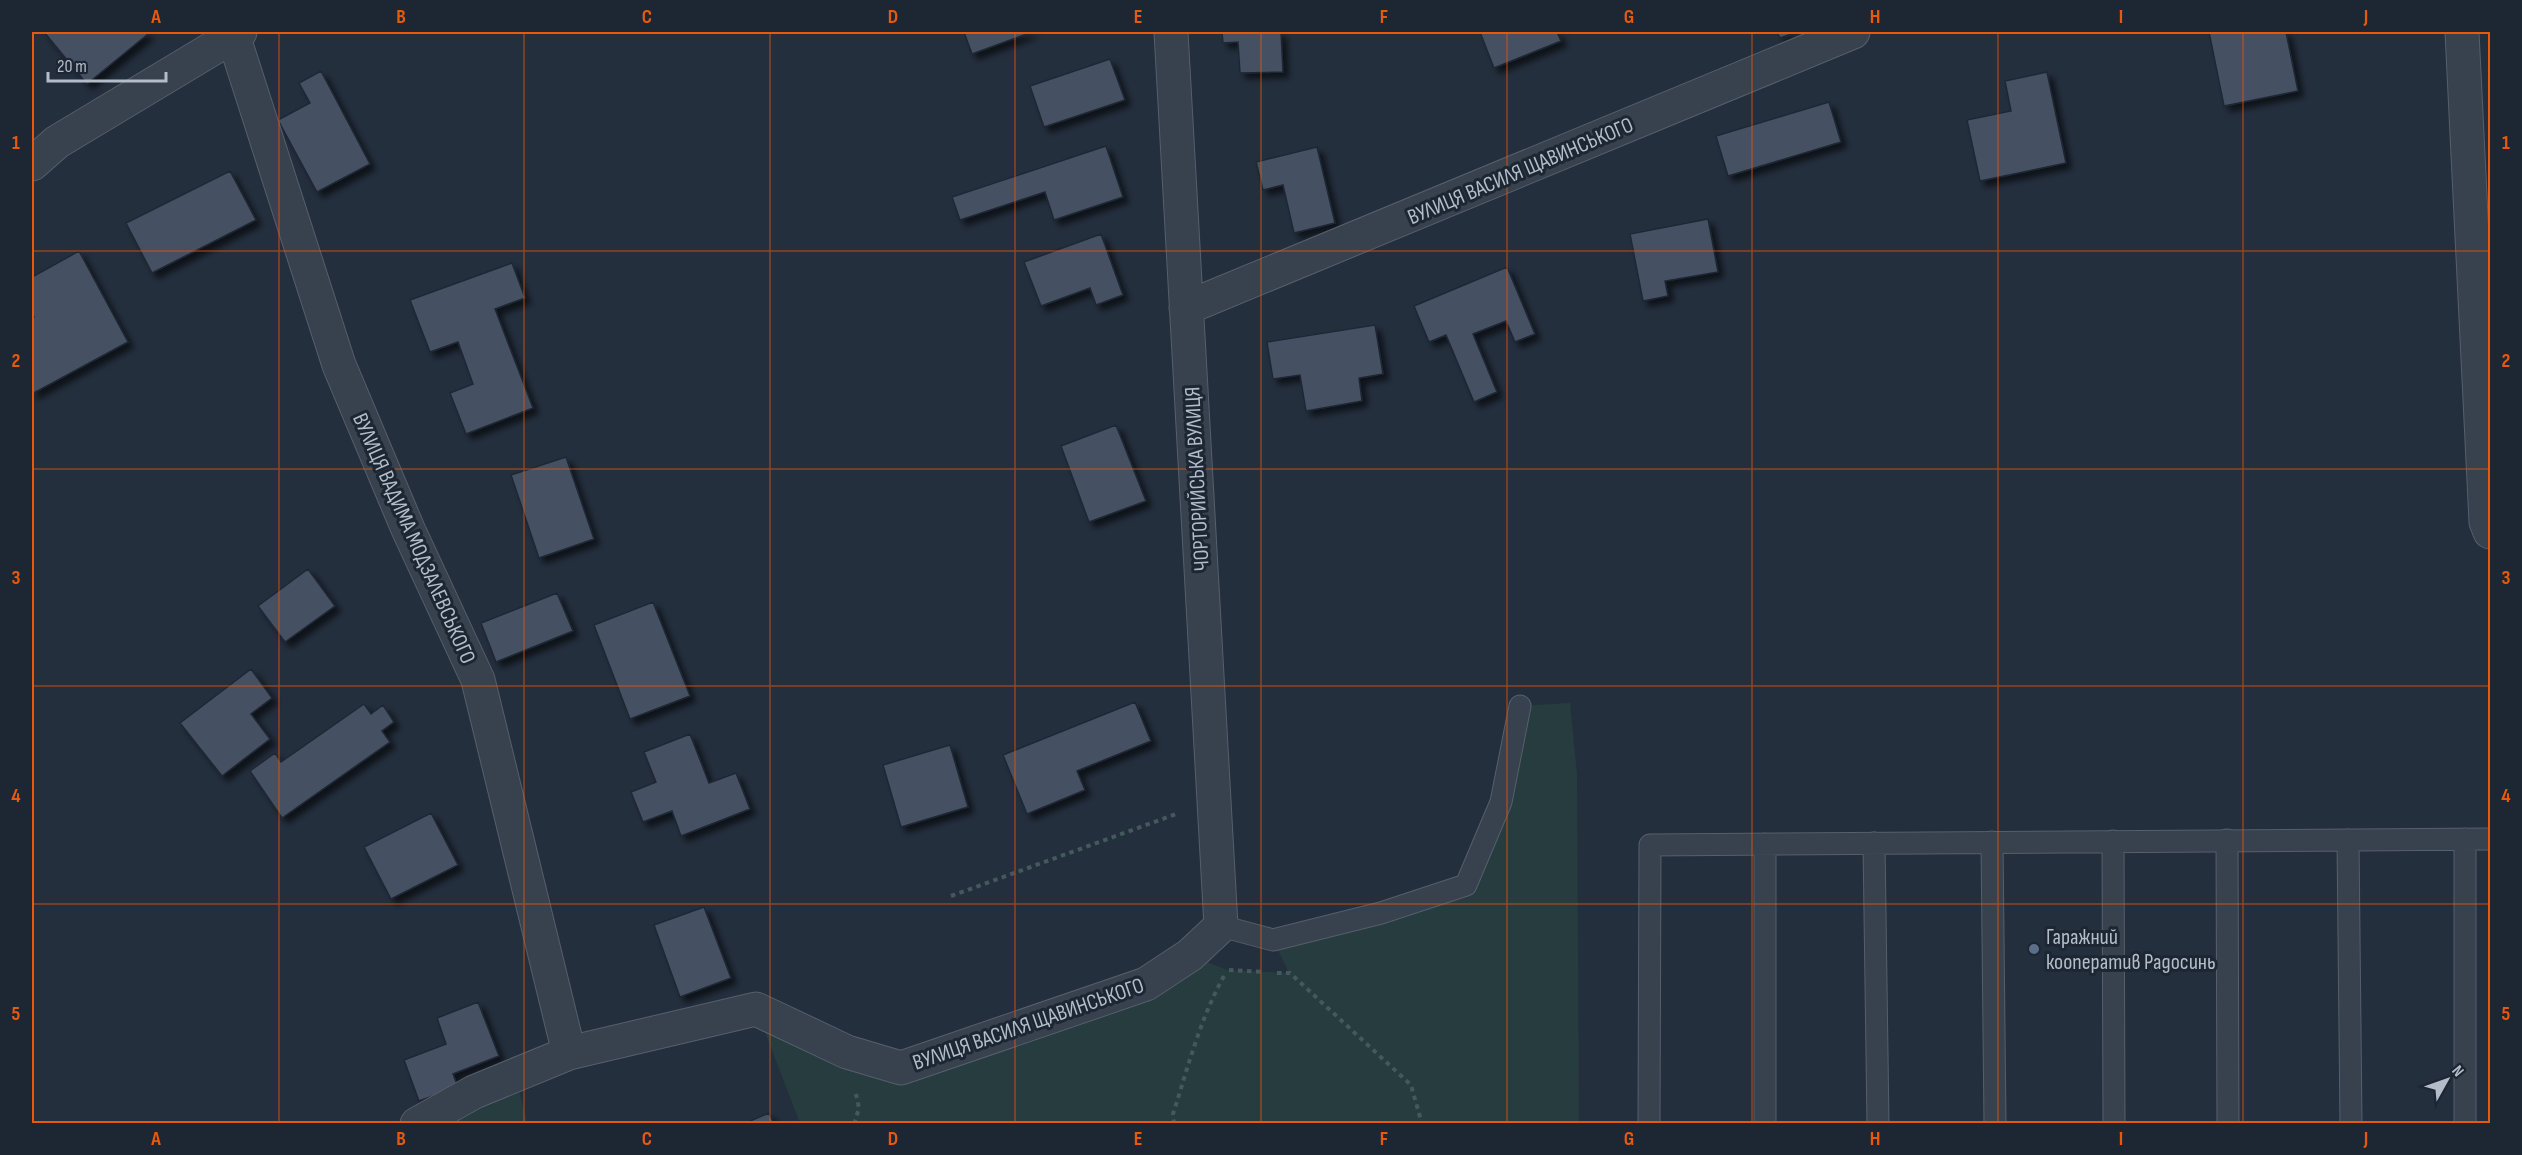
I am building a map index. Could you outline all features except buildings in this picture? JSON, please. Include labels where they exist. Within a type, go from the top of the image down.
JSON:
[{"type":"street","name":"ЧОРТОРИЙСЬКА ВУЛИЦЯ","points":[[1171,32],[1221,926]]},
{"type":"street","name":"ВУЛИЦЯ ВАСИЛЯ ЩАВИНСЬКОГО","points":[[1186,308],[1853,32]]},
{"type":"street","points":[[2462,32],[2486,522],[2490,532]]},
{"type":"street","points":[[32,164],[57,142],[235,33]]},
{"type":"street","name":"ВУЛИЦЯ ВАДИМА МОДЗАЛЕВСЬКОГО","points":[[235,33],[339,365],[408,529],[478,680],[569,1053]]},
{"type":"street","name":"ВУЛИЦЯ ВАСИЛЯ ЩАВИНСЬКОГО","points":[[417,1124],[474,1092],[569,1053],[756,1009],[847,1052],[901,1068],[1146,984],[1190,955],[1221,926]]},
{"type":"lane","points":[[1221,926],[1273,940],[1381,913],[1466,885],[1501,802],[1520,706]]},
{"type":"lane","points":[[1649,1124],[1650,845],[2490,838]]},
{"type":"lane","points":[[2465,839],[2465,1124]]},
{"type":"lane","points":[[2227,840],[2228,1124]]},
{"type":"lane","points":[[2348,840],[2351,1124]]},
{"type":"lane","points":[[2113,841],[2114,1124]]},
{"type":"lane","points":[[1992,842],[1995,1124]]},
{"type":"lane","points":[[1874,843],[1878,1124]]},
{"type":"lane","points":[[1765,844],[1765,1124]]},
{"type":"path","points":[[951,896],[1214,801]]},
{"type":"path","points":[[1174,1124],[1173,1114],[1206,1013],[1227,970],[1290,973],[1411,1085],[1422,1124]]},
{"type":"green space","points":[[1570,703],[1577,774],[1579,1123],[800,1123],[756,1009],[901,1068],[1190,955],[1227,970],[1289,973],[1273,940],[1466,885],[1520,706]]},
{"type":"green space","points":[[515,1075],[527,1123],[417,1124]]},
{"type":"place","name":"Гаражний кооператив Радосинь","points":[[2034,949]]}]
